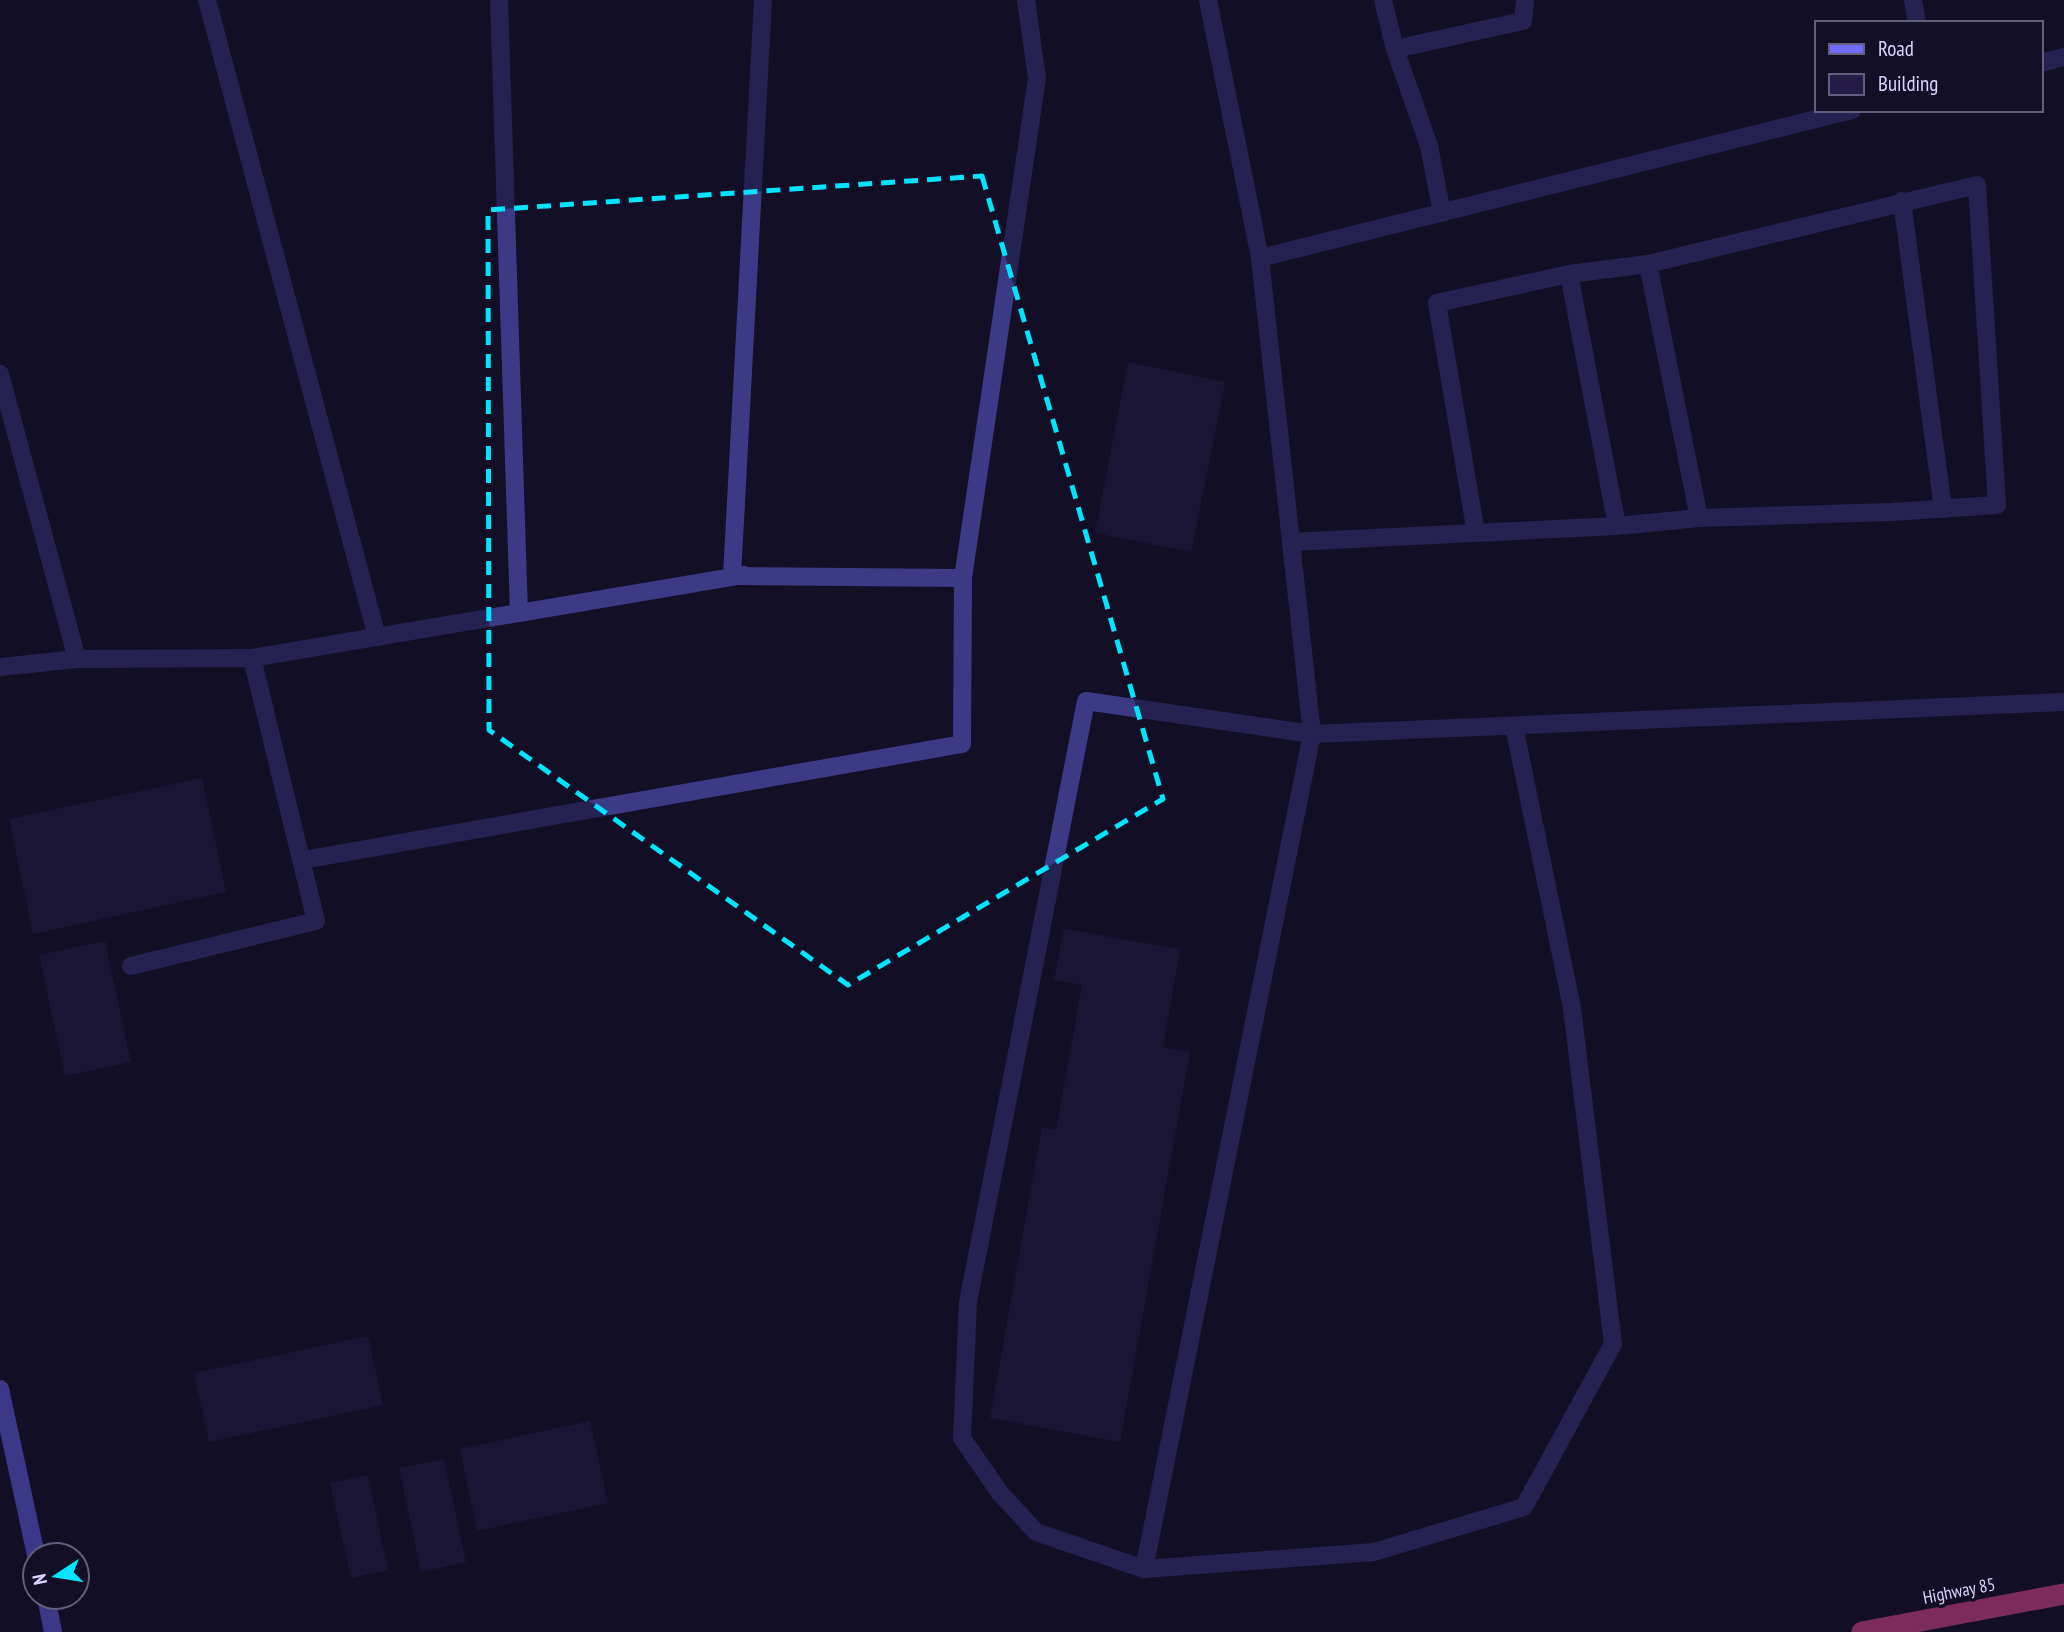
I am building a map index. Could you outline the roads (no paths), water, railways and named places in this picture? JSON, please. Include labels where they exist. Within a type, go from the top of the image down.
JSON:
[{"type":"highway","name":"Highway 85","points":[[1862,1632],[2064,1594]]},
{"type":"street","points":[[1,1397],[34,1541]]},
{"type":"street","points":[[49,1611],[54,1632]]},
{"type":"lane","points":[[207,0],[377,637]]},
{"type":"lane","points":[[499,0],[519,613]]},
{"type":"lane","points":[[763,0],[732,576],[963,578]]},
{"type":"lane","points":[[303,860],[962,744],[963,578],[1037,78],[1026,0]]},
{"type":"lane","points":[[1144,1569],[1312,734],[1260,258],[1208,0]]},
{"type":"lane","points":[[1383,0],[1395,49],[1429,146],[1442,213]]},
{"type":"lane","points":[[1395,49],[1523,21],[1525,0]]},
{"type":"lane","points":[[1913,0],[1917,21]]},
{"type":"lane","points":[[2043,62],[2064,57]]},
{"type":"lane","points":[[1260,258],[1844,112]]},
{"type":"lane","points":[[1291,542],[1476,533],[1617,526],[1699,518],[1997,505],[1977,185],[1648,264],[1569,274],[1437,303],[1476,533]]},
{"type":"lane","points":[[1902,201],[1943,509]]},
{"type":"lane","points":[[1648,264],[1699,518]]},
{"type":"lane","points":[[1569,274],[1617,526]]},
{"type":"lane","points":[[0,374],[77,659]]},
{"type":"lane","points":[[0,667],[77,659],[252,658],[744,575]]},
{"type":"lane","points":[[131,966],[316,921],[252,658]]},
{"type":"lane","points":[[1514,726],[1572,1008],[1613,1344],[1524,1507],[1374,1552],[1144,1569],[1036,1532],[1000,1493],[962,1438],[968,1302],[1086,701],[1312,734],[2064,702]]}]
